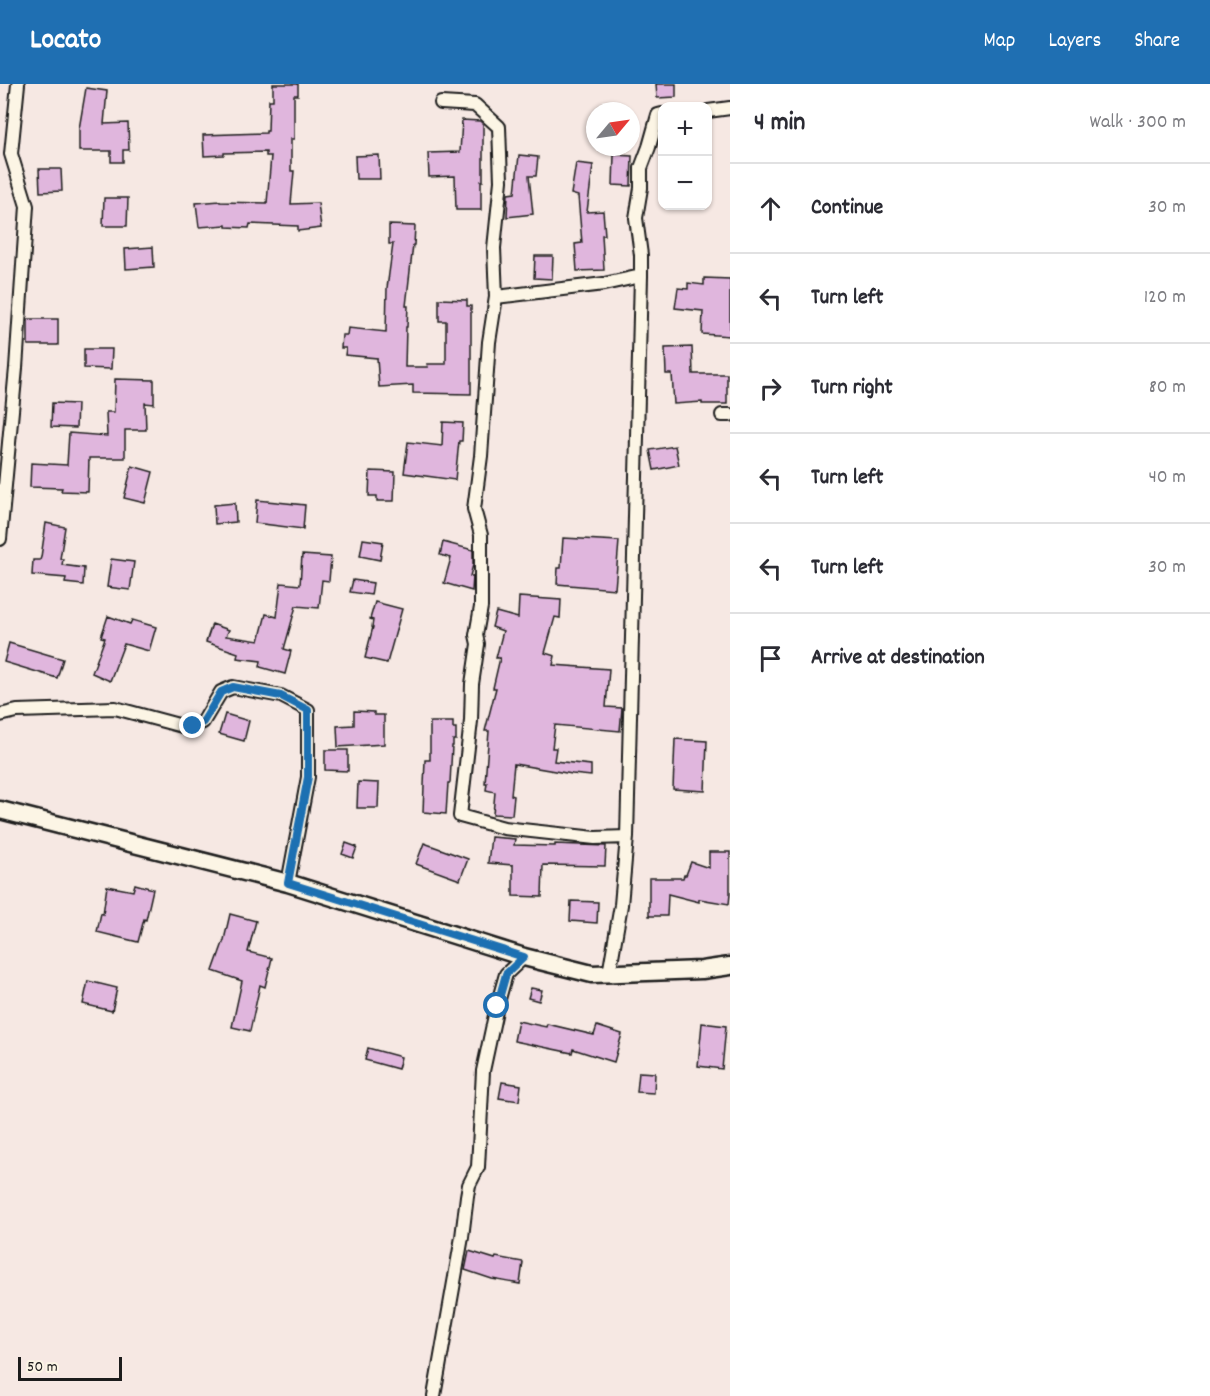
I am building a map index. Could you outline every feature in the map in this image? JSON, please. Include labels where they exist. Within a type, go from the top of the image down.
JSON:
[{"type":"main road","points":[[0,810],[288,883],[524,957],[592,974],[702,970],[730,966]]},
{"type":"street","points":[[0,539],[16,368],[27,207],[11,154],[18,84]]},
{"type":"street","points":[[441,103],[475,105],[499,127],[501,181],[494,248],[496,297],[489,342],[481,456],[474,509],[481,535],[481,607],[476,635],[478,644],[472,684],[471,721],[460,816],[504,828],[595,838],[627,837]]},
{"type":"street","points":[[712,110],[730,108]]},
{"type":"street","points":[[609,974],[621,905],[627,837],[641,255],[636,218],[641,188],[641,168],[658,114]]},
{"type":"street","points":[[496,297],[583,287],[640,276]]},
{"type":"street","points":[[0,715],[17,711],[115,708],[183,726],[193,726],[203,722],[221,692],[233,687],[281,696],[308,710],[308,777],[288,883]]},
{"type":"street","points":[[434,1396],[469,1185],[478,1167],[483,1071],[506,974],[524,957]]},
{"type":"building","points":[[273,84],[298,84],[298,95],[294,95],[294,139],[291,139],[291,171],[294,171],[291,204],[318,203],[321,228],[298,231],[298,226],[250,224],[249,228],[226,227],[226,225],[199,227],[196,203],[220,201],[267,203],[271,156],[266,156],[266,152],[204,156],[203,135],[266,133],[268,131],[269,100],[273,100]]},
{"type":"building","points":[[656,84],[676,84],[676,97],[657,98]]},
{"type":"building","points":[[86,88],[107,91],[104,124],[128,123],[129,150],[123,150],[123,162],[111,162],[111,151],[79,151],[79,129]]},
{"type":"building","points":[[462,120],[480,121],[483,124],[481,210],[456,210],[455,176],[429,177],[428,153],[460,152]]},
{"type":"building","points":[[379,155],[380,179],[356,179],[355,156]]},
{"type":"building","points":[[519,155],[538,157],[536,176],[529,176],[533,214],[507,217],[508,194],[515,193]]},
{"type":"building","points":[[614,156],[632,156],[631,186],[613,185]]},
{"type":"building","points":[[576,163],[593,165],[587,212],[603,211],[604,270],[577,271],[575,244],[582,243],[578,196],[571,194]]},
{"type":"building","points":[[39,169],[61,169],[62,191],[40,192]]},
{"type":"building","points":[[104,198],[128,198],[127,226],[103,226]]},
{"type":"building","points":[[389,225],[415,226],[406,306],[408,306],[405,367],[446,364],[446,321],[439,321],[439,299],[467,300],[467,306],[471,306],[471,394],[413,393],[413,385],[379,387],[377,358],[345,355],[346,348],[341,348],[342,335],[347,335],[348,328],[386,332],[387,288],[393,244],[389,244]]},
{"type":"building","points":[[153,247],[154,267],[126,269],[125,249]]},
{"type":"building","points":[[535,256],[553,256],[552,279],[534,278]]},
{"type":"building","points":[[704,278],[730,279],[730,336],[702,334],[703,311],[675,308],[678,288],[688,289],[688,283],[704,285]]},
{"type":"building","points":[[28,319],[58,319],[58,345],[28,345]]},
{"type":"building","points":[[692,347],[693,374],[727,374],[727,404],[702,404],[702,402],[674,404],[672,374],[666,374],[665,348]]},
{"type":"building","points":[[84,349],[112,349],[111,369],[84,368]]},
{"type":"building","points":[[115,379],[154,380],[154,404],[145,403],[146,430],[125,430],[125,458],[89,458],[88,492],[30,487],[31,463],[67,465],[69,433],[107,436],[106,412],[114,412]]},
{"type":"building","points":[[52,403],[77,404],[76,428],[51,427]]},
{"type":"building","points":[[443,422],[463,423],[455,480],[404,473],[408,442],[442,446]]},
{"type":"building","points":[[675,446],[679,465],[654,470],[650,450]]},
{"type":"building","points":[[132,466],[153,472],[145,503],[124,498]]},
{"type":"building","points":[[370,471],[395,472],[394,501],[377,501],[377,496],[369,496]]},
{"type":"building","points":[[257,500],[305,505],[303,529],[255,523]]},
{"type":"building","points":[[235,503],[236,522],[215,524],[214,505]]},
{"type":"building","points":[[46,523],[65,527],[60,559],[63,559],[62,565],[84,568],[83,585],[65,583],[66,578],[32,575],[33,560],[40,560],[41,557]]},
{"type":"building","points":[[563,538],[619,541],[615,589],[557,584],[558,568],[561,568]]},
{"type":"building","points":[[363,539],[383,542],[380,560],[360,556]]},
{"type":"building","points":[[443,542],[473,550],[470,576],[473,576],[472,591],[444,583],[451,558],[440,555]]},
{"type":"building","points":[[302,555],[331,557],[329,581],[322,580],[319,608],[296,606],[284,649],[291,651],[285,674],[260,667],[261,661],[237,658],[238,653],[206,642],[212,624],[229,630],[226,636],[259,641],[266,614],[277,617],[281,583],[300,585]]},
{"type":"building","points":[[111,559],[134,562],[130,590],[107,587]]},
{"type":"building","points":[[353,580],[373,583],[371,595],[350,592]]},
{"type":"building","points":[[519,597],[561,600],[560,618],[555,617],[545,653],[555,656],[553,665],[609,669],[606,707],[622,708],[620,731],[555,725],[552,748],[556,748],[554,761],[591,765],[591,776],[514,764],[512,815],[493,814],[495,792],[486,790],[487,783],[485,783],[489,731],[485,731],[496,688],[493,688],[500,658],[496,658],[503,631],[492,627],[496,612],[518,618]]},
{"type":"building","points":[[375,602],[402,609],[387,663],[365,658],[373,627],[373,620],[370,619]]},
{"type":"building","points":[[108,616],[130,624],[132,620],[156,627],[149,651],[124,644],[110,681],[92,673],[105,638],[101,637]]},
{"type":"building","points":[[9,643],[63,659],[57,678],[4,662]]},
{"type":"building","points":[[354,711],[384,715],[384,744],[338,747],[337,726],[354,725]]},
{"type":"building","points":[[225,714],[249,721],[244,741],[219,734]]},
{"type":"building","points":[[430,722],[453,722],[453,728],[456,728],[456,740],[453,740],[452,746],[446,814],[423,812],[425,760],[430,760]]},
{"type":"building","points":[[675,739],[707,741],[705,791],[673,789]]},
{"type":"building","points":[[325,750],[348,750],[348,771],[325,770]]},
{"type":"building","points":[[358,782],[379,783],[378,808],[357,808]]},
{"type":"building","points":[[491,837],[515,839],[514,845],[606,846],[605,866],[543,865],[542,897],[513,896],[513,865],[488,863]]},
{"type":"building","points":[[346,843],[357,847],[353,858],[342,854]]},
{"type":"building","points":[[424,843],[468,859],[460,880],[416,864]]},
{"type":"building","points":[[709,852],[730,852],[729,904],[699,899],[699,902],[668,894],[667,916],[649,916],[649,878],[683,878],[691,862],[709,868]]},
{"type":"building","points":[[135,884],[153,889],[138,942],[97,932],[101,913],[103,914],[107,886],[133,891]]},
{"type":"building","points":[[571,901],[598,902],[597,923],[570,921]]},
{"type":"building","points":[[230,914],[256,921],[248,952],[272,958],[265,987],[260,985],[250,1031],[232,1027],[242,981],[213,971]]},
{"type":"building","points":[[88,981],[117,988],[112,1011],[83,1004]]},
{"type":"building","points":[[531,988],[542,990],[539,1001],[528,998]]},
{"type":"building","points":[[518,1021],[546,1027],[547,1024],[594,1035],[597,1026],[622,1034],[614,1062],[573,1049],[572,1053],[514,1041]]},
{"type":"building","points":[[702,1023],[726,1026],[722,1069],[698,1066]]},
{"type":"building","points":[[368,1048],[401,1057],[398,1069],[365,1060]]},
{"type":"building","points":[[639,1072],[655,1073],[654,1093],[637,1092]]},
{"type":"building","points":[[502,1082],[521,1085],[519,1101],[499,1098]]},
{"type":"building","points":[[469,1251],[495,1259],[496,1257],[523,1262],[520,1284],[492,1279],[465,1270]]},
{"type":"route","points":[[193,726],[203,722],[221,692],[233,687],[281,696],[308,710],[308,777],[288,883],[524,957],[506,974],[497,1006]]}]
